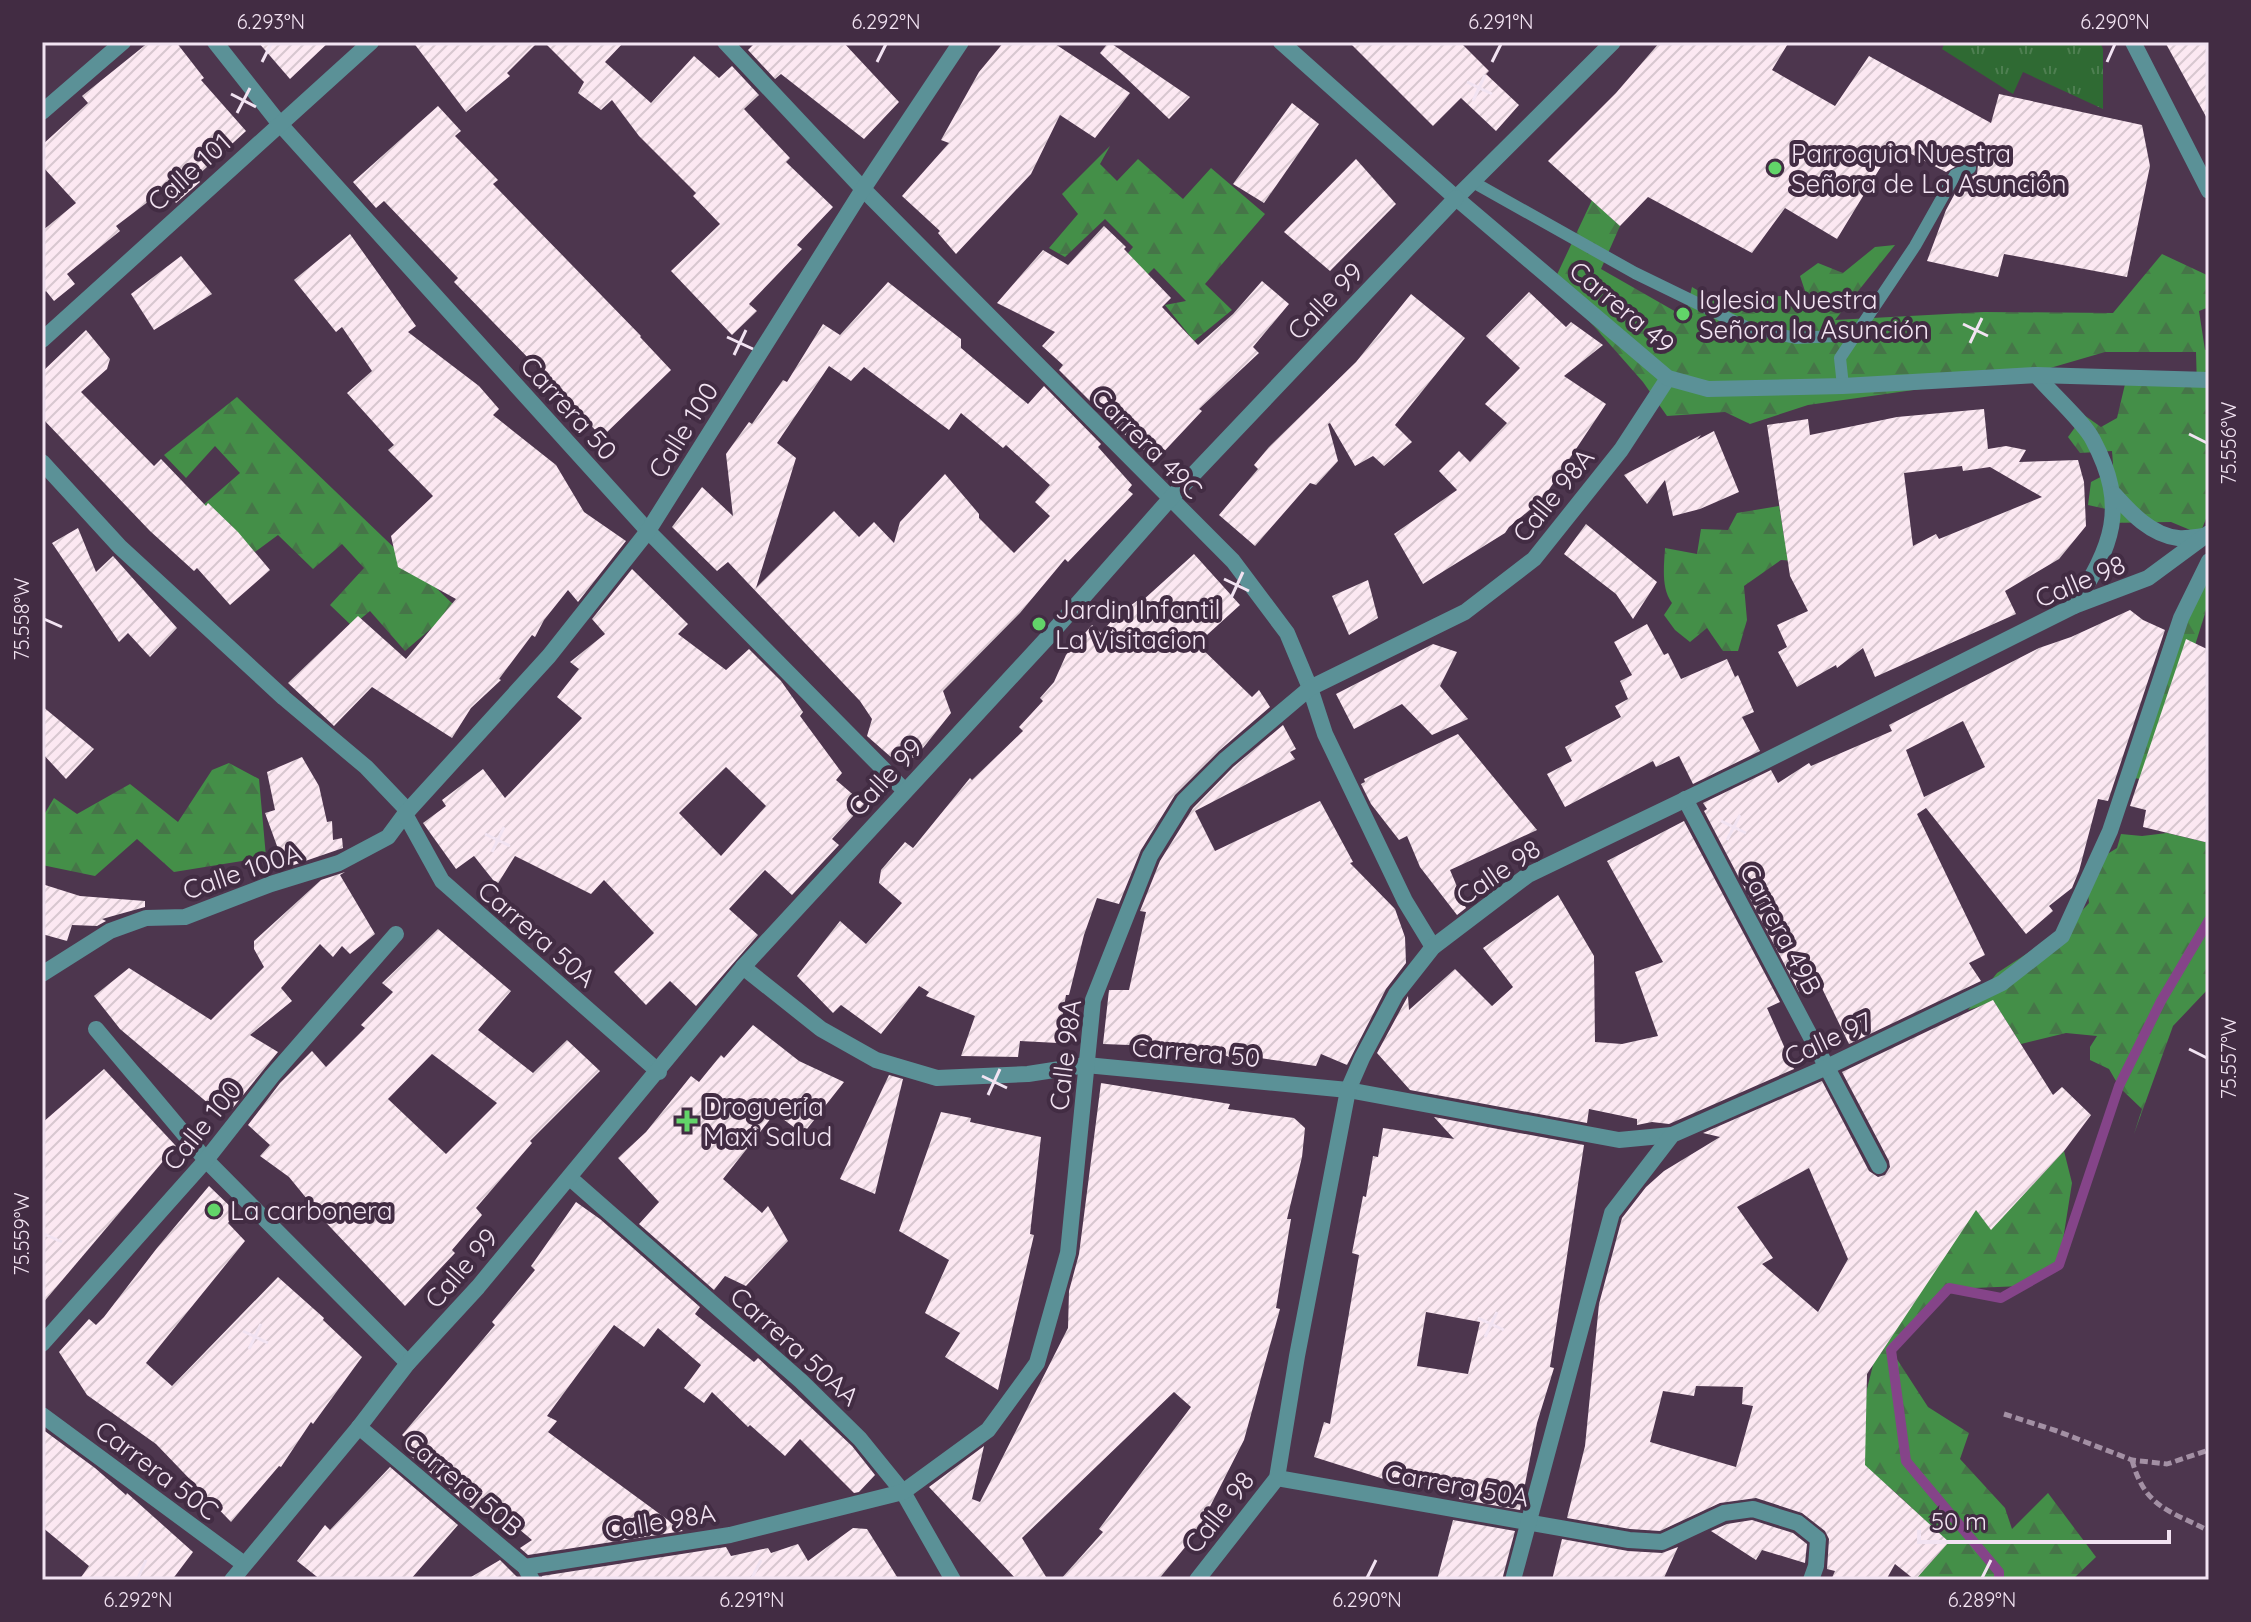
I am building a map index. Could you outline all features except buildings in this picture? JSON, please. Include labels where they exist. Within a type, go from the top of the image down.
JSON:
[{"type":"street","points":[[42,112],[123,42]]},
{"type":"street","name":"Carrera 50","points":[[215,42],[279,123],[648,531],[905,791]]},
{"type":"street","name":"Calle 101","points":[[42,340],[371,42]]},
{"type":"street","name":"Carrera 49C","points":[[725,42],[863,189],[1233,561],[1287,633],[1325,734],[1405,901],[1433,947]]},
{"type":"street","name":"Calle 100","points":[[407,813],[549,656],[648,531],[863,189],[961,42]]},
{"type":"street","name":"Carrera 49","points":[[1281,42],[1456,198],[1668,378],[1708,389],[1843,386],[2036,375],[2209,380]]},
{"type":"street","name":"Calle 99","points":[[232,1580],[408,1363],[478,1287],[743,967],[1049,636],[1169,500],[1456,198],[1613,42]]},
{"type":"street","points":[[2133,42],[2209,191]]},
{"type":"street","points":[[2036,375],[2092,438],[2114,494],[2133,514],[2154,530],[2179,539],[2207,534]]},
{"type":"street","name":"Calle 98A","points":[[529,1573],[730,1535],[903,1492],[988,1430],[1037,1363],[1068,1253],[1093,1000],[1150,856],[1184,801],[1226,759],[1310,688],[1465,612],[1534,559],[1621,450],[1668,378]]},
{"type":"street","points":[[42,462],[120,547],[284,698],[366,767],[407,813]]},
{"type":"street","points":[[2074,606],[2097,569],[2110,539],[2114,494]]},
{"type":"street","name":"Calle 98","points":[[1197,1580],[1277,1478],[1348,1090],[1396,994],[1433,947],[1528,875],[2074,606],[2148,578],[2207,534]]},
{"type":"street","name":"Calle 97","points":[[1513,1580],[1612,1213],[1672,1135],[1827,1067],[2002,983],[2062,936],[2110,831],[2181,618],[2209,561]]},
{"type":"street","name":"Carrera 49B","points":[[1685,799],[1879,1166]]},
{"type":"street","name":"Calle 100A","points":[[42,974],[110,931],[146,918],[185,917],[271,884],[339,863],[388,837],[407,813]]},
{"type":"street","name":"Carrera 50A","points":[[407,813],[442,881],[659,1072]]},
{"type":"street","name":"Calle 100","points":[[42,1344],[206,1160],[272,1076],[396,934]]},
{"type":"street","name":"Carrera 50","points":[[743,967],[821,1029],[876,1060],[937,1078],[1028,1074],[1086,1065],[1348,1090],[1619,1140],[1672,1135]]},
{"type":"street","points":[[96,1029],[206,1160],[408,1363]]},
{"type":"street","name":"Carrera 50AA","points":[[570,1178],[801,1381],[860,1439],[903,1492],[953,1580]]},
{"type":"street","name":"Carrera 50C","points":[[42,1415],[244,1564]]},
{"type":"street","name":"Carrera 50B","points":[[359,1427],[529,1573]]},
{"type":"street","name":"Carrera 50A","points":[[1277,1478],[1629,1540],[1662,1542],[1724,1513],[1753,1509],[1798,1523],[1818,1539],[1816,1566],[1811,1580]]},
{"type":"lane","points":[[1843,386],[1840,358],[1915,246],[1955,175],[1970,168]]},
{"type":"lane","points":[[1473,182],[1635,273],[1748,328],[1796,338],[1854,335]]},
{"type":"path","points":[[2004,1414],[2132,1460],[2167,1464],[2209,1450]]},
{"type":"path","points":[[2132,1460],[2137,1478],[2152,1501],[2209,1531]]},
{"type":"green space","points":[[1945,42],[2100,42],[2103,49],[2103,109],[2023,72],[2013,94],[1942,49]]},
{"type":"green space","points":[[1110,146],[1100,164],[1117,181],[1138,159],[1183,199],[1211,168],[1265,214],[1205,284],[1232,310],[1194,341],[1165,305],[1186,301],[1154,268],[1121,301],[1103,284],[1133,247],[1105,219],[1065,257],[1049,248],[1078,214],[1062,194]]},
{"type":"green space","points":[[1592,200],[1620,226],[1601,269],[1685,317],[1692,287],[1731,310],[1769,297],[1806,294],[1800,276],[1818,263],[1843,273],[1875,247],[1895,245],[1835,320],[1984,312],[2113,313],[2162,254],[2209,276],[2209,307],[2199,311],[2205,350],[2209,349],[2209,511],[2200,534],[2171,522],[2107,523],[2106,509],[2088,505],[2091,482],[2110,472],[2112,451],[2080,453],[2068,437],[2084,415],[2101,427],[2117,418],[2126,380],[2197,387],[2196,352],[2105,352],[2033,373],[1808,405],[1750,424],[1725,412],[1667,416],[1643,382],[1554,281]]},
{"type":"green space","points":[[237,397],[456,607],[405,651],[370,611],[352,626],[330,605],[364,568],[342,544],[313,569],[278,535],[255,552],[226,539],[201,507],[240,473],[215,446],[186,478],[164,455]]},
{"type":"green space","points":[[1779,506],[1784,536],[1824,530],[1825,563],[1781,560],[1744,586],[1747,620],[1738,651],[1723,651],[1707,628],[1690,642],[1675,630],[1664,615],[1672,603],[1665,584],[1665,548],[1697,554],[1701,529],[1728,530],[1737,513]]},
{"type":"green space","points":[[2207,582],[2209,601],[2152,781],[2122,776],[2168,632]]},
{"type":"green space","points":[[229,763],[259,779],[266,857],[174,872],[137,839],[95,876],[42,865],[42,818],[54,798],[77,814],[130,784],[178,822],[212,770]]},
{"type":"green space","points":[[2167,833],[2209,843],[2209,988],[2173,1026],[2134,1134],[2142,1109],[2120,1088],[2109,1069],[2090,1060],[2090,1047],[2097,1036],[2066,1033],[2021,1044],[1994,1002],[1968,1010],[1997,973],[2065,929],[2089,903],[2085,868],[2117,848],[2121,834],[2142,836]]},
{"type":"green space","points":[[2064,1151],[2072,1183],[2059,1265],[2022,1286],[1949,1289],[1891,1350],[1928,1407],[1969,1433],[1960,1459],[2005,1508],[2012,1529],[2048,1493],[2096,1557],[2072,1580],[1915,1580],[1941,1551],[1936,1539],[1907,1503],[1859,1463],[1867,1389],[1873,1365],[1951,1177],[1991,1229]]},
{"type":"waterway","points":[[1999,1580],[1999,1572],[1906,1461],[1891,1350],[1949,1288],[2001,1298],[2059,1265],[2119,1086],[2161,1001],[2209,920]]},
{"type":"place","name":"Parroquia Nuestra Señora de La Asunción","points":[[1775,168]]},
{"type":"place","name":"Iglesia Nuestra Señora la Asunción","points":[[1683,314]]},
{"type":"place","name":"Jardin Infantil La Visitacion","points":[[1039,624]]},
{"type":"place","name":"Droguería Maxi Salud","points":[[687,1121]]},
{"type":"place","name":"La carbonera","points":[[214,1210]]}]
